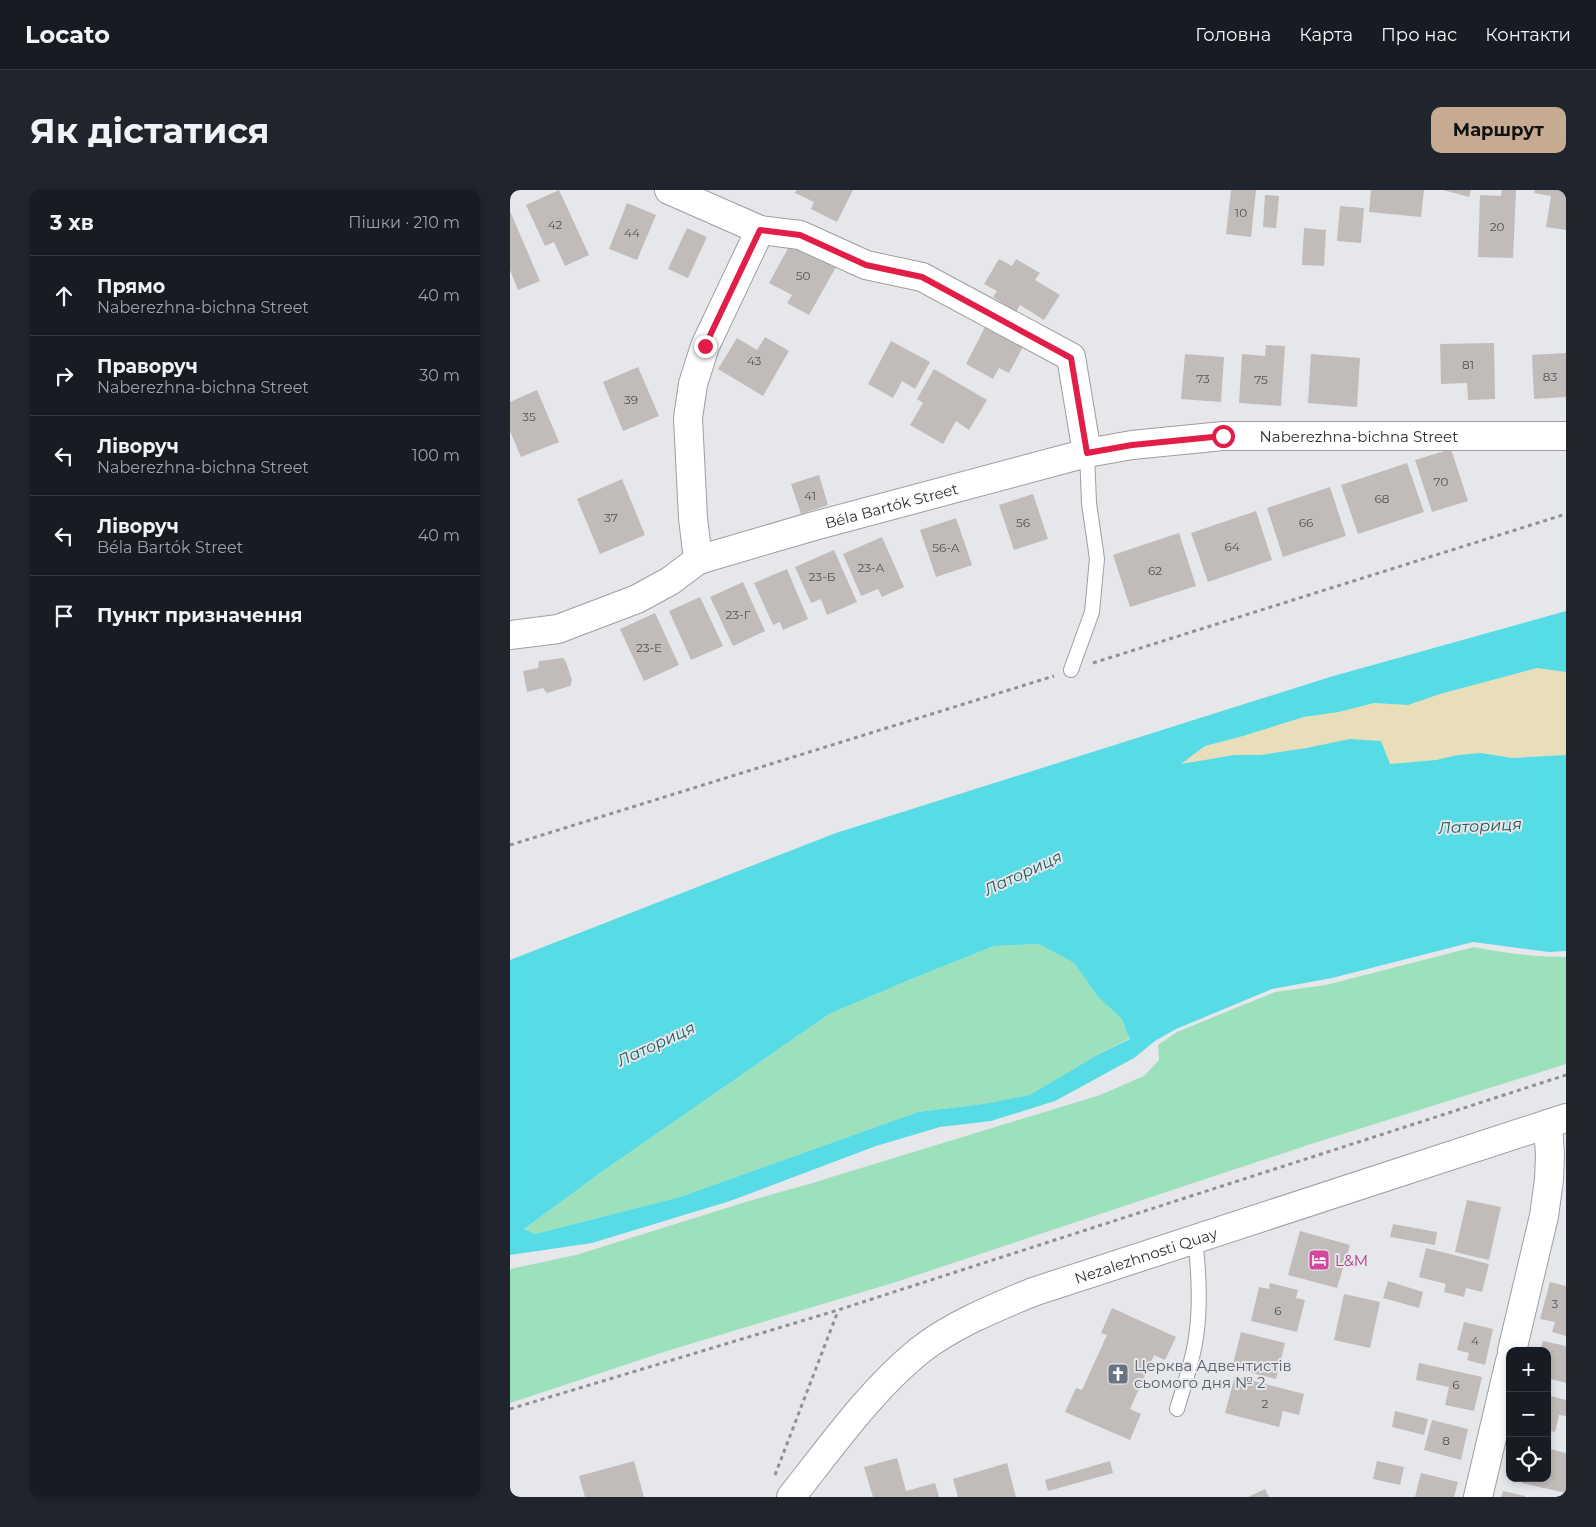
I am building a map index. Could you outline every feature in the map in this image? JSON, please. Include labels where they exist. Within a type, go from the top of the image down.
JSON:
[{"type":"street","points":[[669,190],[760,230],[800,235],[866,265],[922,277],[1071,358],[1087,453]]},
{"type":"street","points":[[698,560],[692,518],[688,418],[693,384],[705,346],[760,230]]},
{"type":"street","name":"Naberezhna-bichna Street","points":[[1087,453],[1132,445],[1223,436],[1566,436]]},
{"type":"street","name":"Béla Bartók Street","points":[[510,635],[558,629],[637,599],[670,581],[698,560],[814,526],[1087,453]]},
{"type":"street","points":[[1513,1347],[1555,1209],[1549,1180],[1550,1155],[1557,1121]]},
{"type":"street","name":"Nezalezhnosti Quay","points":[[782,1489],[893,1374],[920,1350],[993,1309],[1033,1292],[1557,1121]]},
{"type":"street","points":[[1478,1497],[1506,1378]]},
{"type":"lane","points":[[1072,670],[1092,612],[1097,559],[1089,503],[1087,453]]},
{"type":"lane","points":[[1177,1409],[1196,1339],[1200,1311],[1200,1280],[1195,1239]]},
{"type":"path","points":[[510,845],[1566,514]]},
{"type":"path","points":[[510,1409],[838,1310],[1566,1075]]},
{"type":"path","points":[[782,1489],[838,1310]]},
{"type":"green space","points":[[1039,944],[1074,963],[1098,997],[1122,1019],[1130,1038],[1097,1055],[1031,1095],[983,1104],[918,1112],[680,1197],[535,1234],[524,1229],[600,1173],[829,1014],[994,946]]},
{"type":"green space","points":[[1474,947],[1520,954],[1566,957],[1566,1064],[1311,1144],[896,1282],[670,1350],[510,1403],[510,1269],[576,1255],[1100,1095],[1144,1076],[1159,1060],[1158,1045],[1177,1032],[1275,992],[1326,985]]},
{"type":"sand","points":[[1537,668],[1566,672],[1566,755],[1512,758],[1481,753],[1458,755],[1436,760],[1390,764],[1351,739],[1260,755],[1234,755],[1180,764],[1205,746],[1304,717],[1339,712],[1374,703],[1408,705],[1440,694]]},
{"type":"water","name":"Латориця","points":[[1566,611],[1566,672],[1537,668],[1440,694],[1408,705],[1374,703],[1339,712],[1304,717],[1205,746],[1181,764],[1234,755],[1260,755],[1350,739],[1381,741],[1390,764],[1436,760],[1458,755],[1481,753],[1512,758],[1566,755],[1566,951],[1549,952],[1473,942],[1332,978],[1272,989],[1176,1029],[1155,1041],[1134,1058],[1055,1101],[991,1121],[940,1127],[876,1146],[730,1201],[592,1243],[510,1255],[510,960],[836,833],[1330,677]],"holes":[[[1039,944],[1074,963],[1098,997],[1122,1019],[1130,1039],[1097,1055],[1030,1095],[983,1104],[918,1112],[680,1197],[535,1234],[524,1229],[600,1173],[829,1014],[994,946]]]},
{"type":"building","points":[[559,190],[589,255],[565,266],[554,242],[545,246],[526,205]]},
{"type":"building","points":[[797,190],[853,190],[837,222],[811,209],[814,202],[795,193]]},
{"type":"building","points":[[1231,190],[1256,190],[1251,237],[1226,234]]},
{"type":"building","points":[[1371,190],[1424,190],[1421,217],[1369,212]]},
{"type":"building","points":[[1443,190],[1471,190],[1469,197]]},
{"type":"building","points":[[1502,190],[1516,190],[1513,258],[1478,257],[1480,195],[1501,196]]},
{"type":"building","points":[[1535,190],[1566,190],[1566,230],[1546,227],[1551,196],[1534,193]]},
{"type":"building","points":[[1265,195],[1279,196],[1276,228],[1263,227]]},
{"type":"building","points":[[627,203],[656,215],[637,260],[609,249]]},
{"type":"building","points":[[1340,206],[1364,208],[1361,243],[1337,241]]},
{"type":"building","points":[[510,211],[540,281],[518,290],[510,270]]},
{"type":"building","points":[[687,228],[707,237],[688,278],[668,269]]},
{"type":"building","points":[[1304,228],[1326,230],[1324,266],[1302,265]]},
{"type":"building","points":[[791,243],[836,267],[809,315],[787,303],[792,295],[769,283]]},
{"type":"building","points":[[999,259],[1012,266],[1016,259],[1040,273],[1035,280],[1060,295],[1044,320],[1020,305],[1016,312],[993,297],[997,291],[984,284]]},
{"type":"building","points":[[987,323],[1025,343],[1009,373],[999,368],[993,379],[966,364]]},
{"type":"building","points":[[765,337],[789,351],[763,396],[718,369],[737,338],[757,350]]},
{"type":"building","points":[[891,341],[930,362],[915,389],[902,381],[893,398],[868,384]]},
{"type":"building","points":[[1494,343],[1495,399],[1468,400],[1467,383],[1441,384],[1440,344]]},
{"type":"building","points":[[1266,345],[1285,346],[1281,406],[1239,403],[1242,354],[1265,356]]},
{"type":"building","points":[[1566,353],[1566,397],[1534,399],[1532,355]]},
{"type":"building","points":[[1185,354],[1224,357],[1221,402],[1181,399]]},
{"type":"building","points":[[1311,354],[1360,358],[1357,407],[1308,403]]},
{"type":"building","points":[[638,367],[659,416],[623,431],[603,382]]},
{"type":"building","points":[[934,369],[987,400],[969,430],[956,421],[943,444],[910,425],[923,403],[917,399]]},
{"type":"building","points":[[537,390],[559,442],[521,457],[510,431],[510,402]]},
{"type":"building","points":[[1451,449],[1468,501],[1432,512],[1415,460]]},
{"type":"building","points":[[1407,463],[1424,512],[1358,534],[1341,485]]},
{"type":"building","points":[[819,475],[828,505],[801,514],[791,484]]},
{"type":"building","points":[[622,479],[645,535],[600,554],[577,499]]},
{"type":"building","points":[[1330,487],[1346,536],[1283,557],[1267,508]]},
{"type":"building","points":[[1033,494],[1048,539],[1014,550],[999,505]]},
{"type":"building","points":[[1256,511],[1272,560],[1208,582],[1191,533]]},
{"type":"building","points":[[956,518],[972,565],[936,577],[920,530]]},
{"type":"building","points":[[1179,533],[1196,586],[1130,607],[1113,555]]},
{"type":"building","points":[[882,537],[904,587],[882,597],[878,589],[861,596],[843,554]]},
{"type":"building","points":[[834,550],[857,602],[827,615],[821,599],[811,603],[795,567]]},
{"type":"building","points":[[787,569],[808,619],[783,630],[780,622],[773,625],[754,583]]},
{"type":"building","points":[[743,582],[765,631],[733,646],[710,597]]},
{"type":"building","points":[[700,597],[723,646],[691,660],[669,611]]},
{"type":"building","points":[[655,613],[679,665],[644,681],[620,629]]},
{"type":"building","points":[[563,658],[572,680],[570,686],[547,693],[543,688],[527,692],[523,671],[538,668],[539,661]]},
{"type":"building","points":[[1467,1200],[1501,1207],[1489,1260],[1455,1252]]},
{"type":"building","points":[[1393,1224],[1437,1232],[1435,1245],[1390,1237]]},
{"type":"building","name":"L&M","points":[[1300,1231],[1350,1245],[1337,1288],[1288,1275]]},
{"type":"building","points":[[1426,1248],[1489,1264],[1482,1292],[1466,1288],[1464,1297],[1444,1292],[1446,1284],[1419,1277]]},
{"type":"building","points":[[1388,1281],[1423,1292],[1419,1308],[1383,1298]]},
{"type":"building","points":[[1550,1282],[1566,1286],[1566,1336],[1552,1332],[1555,1322],[1540,1319]]},
{"type":"building","points":[[1270,1283],[1298,1290],[1296,1298],[1305,1300],[1297,1332],[1251,1321],[1259,1287],[1269,1289]]},
{"type":"building","points":[[1344,1294],[1380,1302],[1370,1348],[1334,1340]]},
{"type":"building","name":"Церква Адвентистів сьомого дня № 2","points":[[1112,1308],[1176,1337],[1165,1360],[1154,1355],[1130,1409],[1141,1414],[1130,1440],[1065,1412],[1076,1388],[1082,1390],[1107,1335],[1101,1333]]},
{"type":"building","points":[[1464,1322],[1493,1329],[1485,1365],[1467,1360],[1469,1353],[1457,1350]]},
{"type":"building","points":[[1241,1332],[1285,1343],[1276,1379],[1232,1368]]},
{"type":"building","points":[[1543,1341],[1566,1346],[1566,1383],[1551,1379],[1551,1347],[1541,1347]]},
{"type":"building","points":[[1419,1363],[1482,1377],[1474,1411],[1445,1405],[1449,1387],[1416,1380]]},
{"type":"building","points":[[1235,1376],[1304,1394],[1299,1415],[1283,1411],[1279,1427],[1225,1413]]},
{"type":"building","points":[[1551,1396],[1566,1400],[1566,1416],[1559,1415],[1555,1432],[1551,1431]]},
{"type":"building","points":[[1395,1411],[1428,1419],[1424,1435],[1392,1427]]},
{"type":"building","points":[[1432,1420],[1468,1429],[1461,1460],[1424,1450]]},
{"type":"building","points":[[1551,1449],[1566,1453],[1566,1493],[1522,1483],[1551,1482]]},
{"type":"building","points":[[897,1458],[906,1491],[935,1483],[939,1497],[873,1497],[864,1467]]},
{"type":"building","points":[[634,1461],[644,1497],[585,1497],[579,1476]]},
{"type":"building","points":[[1110,1461],[1113,1473],[1048,1491],[1045,1480]]},
{"type":"building","points":[[1377,1461],[1404,1467],[1400,1485],[1373,1479]]},
{"type":"building","points":[[1007,1463],[1016,1497],[958,1497],[953,1479]]},
{"type":"building","points":[[1421,1473],[1458,1482],[1454,1497],[1415,1497]]},
{"type":"building","points":[[1265,1489],[1269,1497],[1248,1497]]},
{"type":"building","points":[[1503,1491],[1525,1496],[1525,1497],[1501,1497]]},
{"type":"place","name":"L&M","points":[[1319,1260]]},
{"type":"place","name":"Церква Адвентистів сьомого дня № 2","points":[[1118,1374]]},
{"type":"route","points":[[705,346],[760,230],[800,235],[866,265],[922,277],[1071,358],[1087,453],[1132,445],[1223,436]]}]
